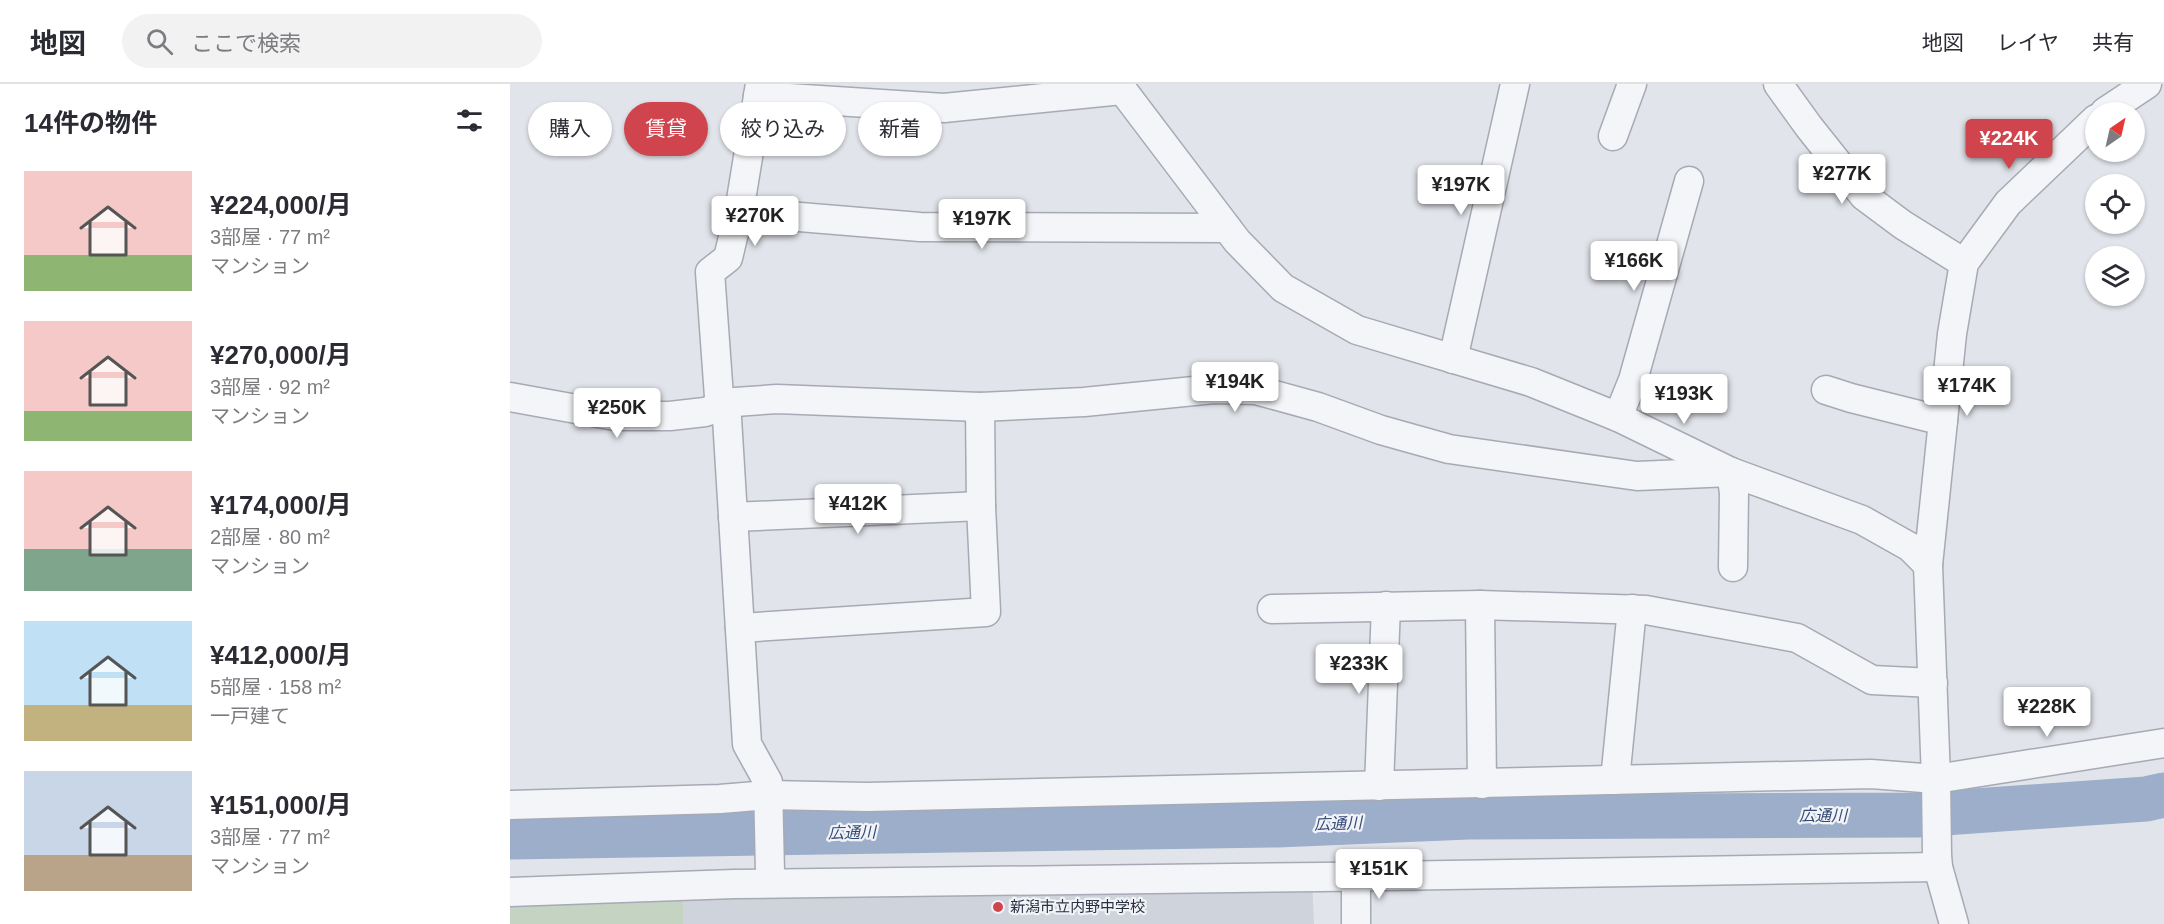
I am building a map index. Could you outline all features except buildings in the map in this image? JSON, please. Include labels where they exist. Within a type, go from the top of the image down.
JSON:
[{"type":"street","points":[[1454,359],[1515,84]]},
{"type":"street","points":[[1613,136],[1632,84]]},
{"type":"street","points":[[1778,84],[1864,196],[1903,225],[1964,262]]},
{"type":"street","points":[[2120,102],[2147,84]]},
{"type":"street","points":[[770,873],[768,782],[747,744],[727,418],[718,387],[710,272],[728,258],[739,212],[759,90],[944,108],[1120,87],[1237,241],[1284,288],[1357,330],[1531,382],[1618,417],[1731,472],[1862,520],[1910,548],[1928,565]]},
{"type":"street","points":[[1954,924],[1938,861],[1928,565],[1952,334],[1964,262],[2008,203],[2085,130]]},
{"type":"street","points":[[1618,417],[1633,380],[1689,181]]},
{"type":"street","points":[[739,212],[920,227],[1227,228]]},
{"type":"street","points":[[510,397],[615,416],[670,416],[705,412],[735,402],[777,399],[980,407],[1084,402],[1214,389],[1256,390],[1318,407],[1381,430],[1449,449],[1637,476],[1731,472]]},
{"type":"street","points":[[1826,390],[1943,421]]},
{"type":"street","points":[[740,628],[986,612],[981,506],[980,407]]},
{"type":"street","points":[[1731,472],[1734,493],[1733,567]]},
{"type":"street","points":[[733,517],[981,506]]},
{"type":"street","points":[[1272,609],[1480,605],[1646,610],[1797,638],[1872,680],[1933,683]]},
{"type":"street","points":[[1480,605],[1482,784]]},
{"type":"street","points":[[1379,786],[1386,606]]},
{"type":"street","points":[[1615,780],[1632,609]]},
{"type":"street","points":[[510,806],[720,799],[1871,774],[1936,784],[2164,743]]},
{"type":"street","points":[[510,892],[734,884],[1356,877],[1938,861]]},
{"type":"street","points":[[1356,877],[1356,924]]},
{"type":"shaded area","name":"新潟市立内野中学校","points":[[1312,879],[1314,924],[683,924],[684,890]]},
{"type":"green space","points":[[684,890],[683,924],[510,924],[510,903]]},
{"type":"waterway","name":"広通川","points":[[510,837],[1277,825],[1468,817],[1916,815],[2146,799],[2164,795]]},
{"type":"place","name":"新潟市立内野中学校","points":[[998,907]]}]
